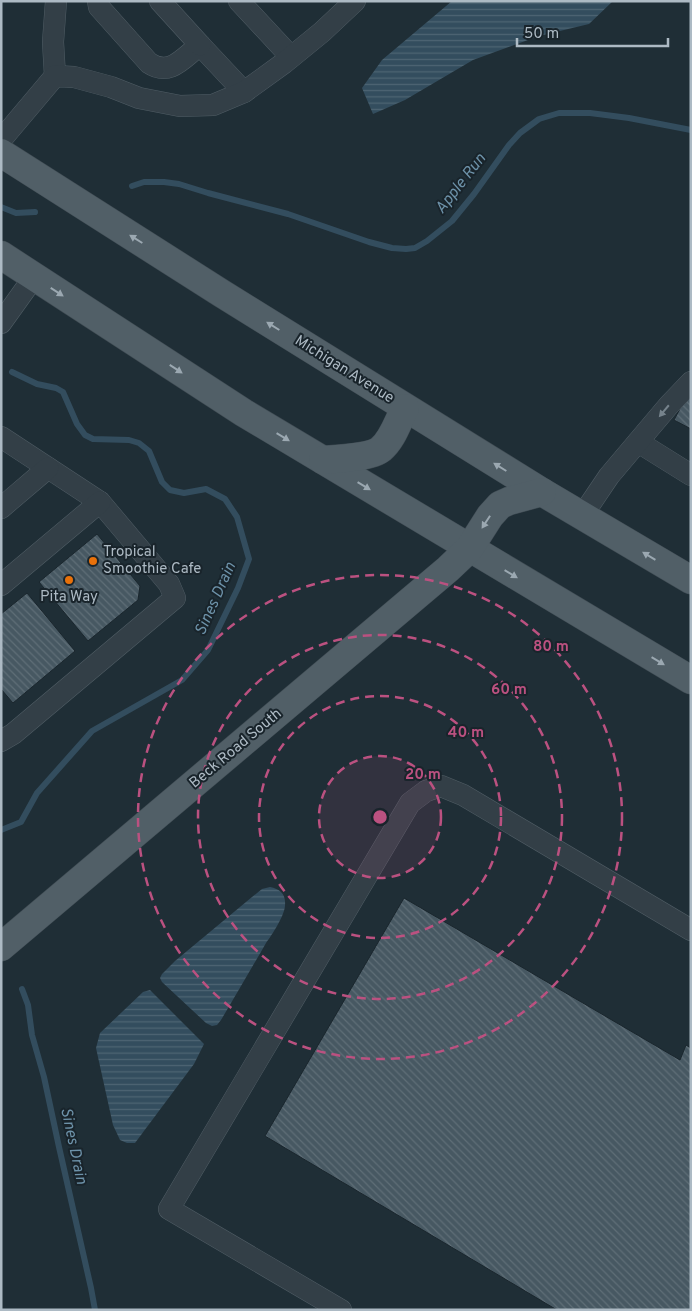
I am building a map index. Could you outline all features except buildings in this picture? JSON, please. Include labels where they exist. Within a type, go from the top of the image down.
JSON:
[{"type":"main road","name":"Michigan Avenue","points":[[1,153],[405,408],[691,580]]},
{"type":"main road","points":[[1,255],[244,413],[691,680]]},
{"type":"main road","points":[[323,460],[370,454],[380,450],[392,433],[405,408]]},
{"type":"main road","name":"Beck Road South","points":[[1,947],[435,581],[469,549],[490,516],[500,505],[542,492]]},
{"type":"lane","points":[[1,140],[55,76],[53,42],[56,1]]},
{"type":"lane","points":[[98,1],[99,7],[149,63],[156,68],[173,67],[200,45]]},
{"type":"lane","points":[[160,1],[244,92]]},
{"type":"lane","points":[[239,1],[291,57]]},
{"type":"lane","points":[[55,76],[74,77],[111,87],[140,98],[180,106],[214,105],[244,92],[322,32],[354,1]]},
{"type":"lane","points":[[1,323],[34,276]]},
{"type":"lane","points":[[582,516],[609,476],[668,405],[691,382]]},
{"type":"lane","points":[[1,436],[100,502],[169,584],[175,598],[5,731]]},
{"type":"lane","points":[[638,442],[691,474]]},
{"type":"lane","points":[[1,508],[48,468]]},
{"type":"lane","points":[[1,585],[100,502]]},
{"type":"lane","points":[[341,1310],[169,1209],[410,803],[426,791],[441,786],[463,795],[691,930]]},
{"type":"water","points":[[452,1],[613,1],[589,24],[539,36],[473,60],[405,100],[373,114],[362,88],[382,60]]},
{"type":"water","points":[[270,887],[277,889],[283,895],[285,905],[283,914],[221,1020],[217,1025],[212,1026],[206,1023],[160,978],[175,961],[252,897],[262,889]]},
{"type":"water","points":[[150,990],[204,1044],[194,1064],[135,1143],[127,1143],[120,1140],[113,1125],[96,1048],[100,1033],[143,992]]},
{"type":"waterway","name":"Apple Run","points":[[132,186],[144,182],[179,184],[288,214],[369,242],[392,248],[406,249],[415,248],[427,241],[452,221],[509,145],[520,133],[539,119],[559,113],[590,113],[629,118],[691,130]]},
{"type":"waterway","name":"Apple Run","points":[[1,207],[16,213],[35,212]]},
{"type":"waterway","name":"Sines Drain","points":[[1,830],[21,822],[37,793],[92,731],[182,680],[208,650],[238,588],[249,559],[237,517],[225,499],[206,489],[184,493],[170,490],[162,482],[149,451],[139,443],[129,440],[93,439],[85,435],[77,424],[63,392],[56,388],[37,384],[12,372]]},
{"type":"waterway","name":"Sines Drain","points":[[22,989],[28,1005],[32,1035],[44,1077],[95,1310]]},
{"type":"place","name":"Tropical Smoothie Cafe","points":[[93,561]]},
{"type":"place","name":"Pita Way","points":[[69,580]]}]
